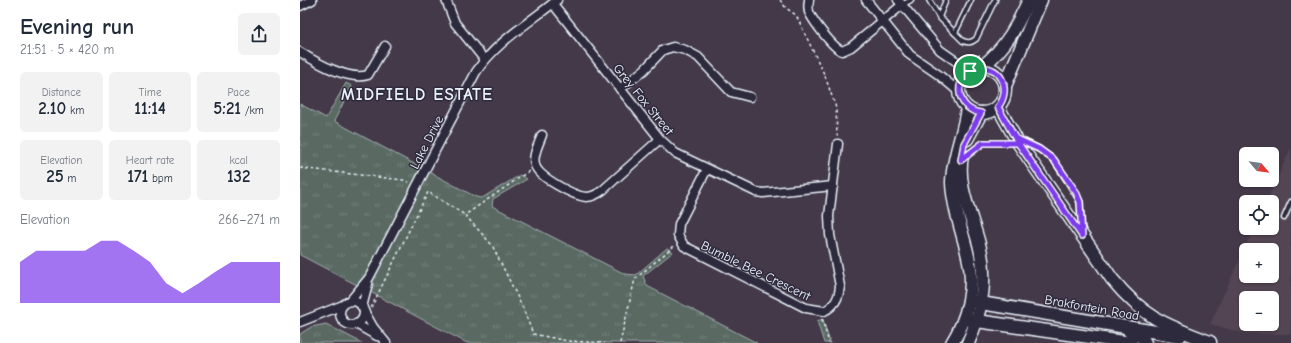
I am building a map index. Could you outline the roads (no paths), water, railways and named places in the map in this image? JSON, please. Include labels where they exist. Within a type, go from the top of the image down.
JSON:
[{"type":"street","points":[[300,6],[312,0]]},
{"type":"street","points":[[446,0],[455,24],[484,60]]},
{"type":"street","points":[[809,0],[808,6],[810,15],[833,44],[842,51],[850,47],[882,21],[900,3],[933,43],[958,64],[970,71]]},
{"type":"street","points":[[866,0],[910,55],[939,75],[959,92]]},
{"type":"street","points":[[1029,0],[1008,41],[998,54],[982,67],[970,71],[961,80],[959,92],[961,100],[968,108],[981,113],[991,112],[998,107],[1004,98],[1005,86],[1041,0]]},
{"type":"street","name":"Lake Drive","points":[[346,303],[369,278],[484,60],[500,44],[555,2]]},
{"type":"street","name":"Grey Fox Street","points":[[555,2],[620,89],[660,139],[676,153],[750,190],[763,193],[832,186]]},
{"type":"street","points":[[300,52],[344,74],[357,78],[368,75],[385,46]]},
{"type":"street","points":[[620,89],[644,70],[663,50],[673,47],[685,50],[698,57],[731,92],[750,97]]},
{"type":"street","points":[[982,67],[990,68],[997,72],[1005,86]]},
{"type":"street","name":"Brakfontein Road","points":[[998,107],[1017,140],[1082,236],[1126,296],[1147,314],[1172,328],[1212,343]]},
{"type":"street","points":[[952,343],[964,319],[969,301],[970,289],[969,262],[955,208],[952,182],[954,166],[964,130],[968,108]]},
{"type":"street","points":[[968,343],[977,322],[984,279],[979,244],[964,194],[961,160],[964,144],[981,113]]},
{"type":"street","points":[[542,135],[535,155],[536,167],[548,179],[581,196],[591,197],[603,190],[660,139]]},
{"type":"street","name":"Bumble Bee Crescent","points":[[707,169],[679,224],[677,230],[680,241],[689,250],[806,308],[820,311],[829,309],[838,298],[839,293],[829,227],[829,210],[838,144]]},
{"type":"street","name":"Lake Drive","points":[[365,311],[369,278]]},
{"type":"street","name":"Brakfontein Road","points":[[969,301],[1180,336],[1212,343]]},
{"type":"street","points":[[300,322],[346,303],[357,302],[365,311],[385,342]]},
{"type":"street","points":[[346,303],[340,312],[342,319],[347,324],[356,324],[373,333],[385,342]]},
{"type":"street","points":[[356,324],[362,320],[365,311]]},
{"type":"street","points":[[322,314],[342,319]]},
{"type":"street","points":[[964,319],[1131,343]]},
{"type":"street","points":[[1113,325],[1142,337],[1145,343]]},
{"type":"street","points":[[1150,343],[1161,339],[1180,336]]},
{"type":"lane","points":[[900,3],[911,0]]},
{"type":"lane","points":[[929,0],[939,17],[962,41],[972,42],[976,39],[995,0]]},
{"type":"lane","points":[[939,17],[946,0]]},
{"type":"lane","points":[[955,33],[971,0]]},
{"type":"lane","points":[[1017,140],[1039,149],[1054,160],[1080,202],[1082,236]]},
{"type":"lane","points":[[1284,218],[1291,202]]},
{"type":"district","name":"MIDFIELD ESTATE","points":[[417,94]]}]
